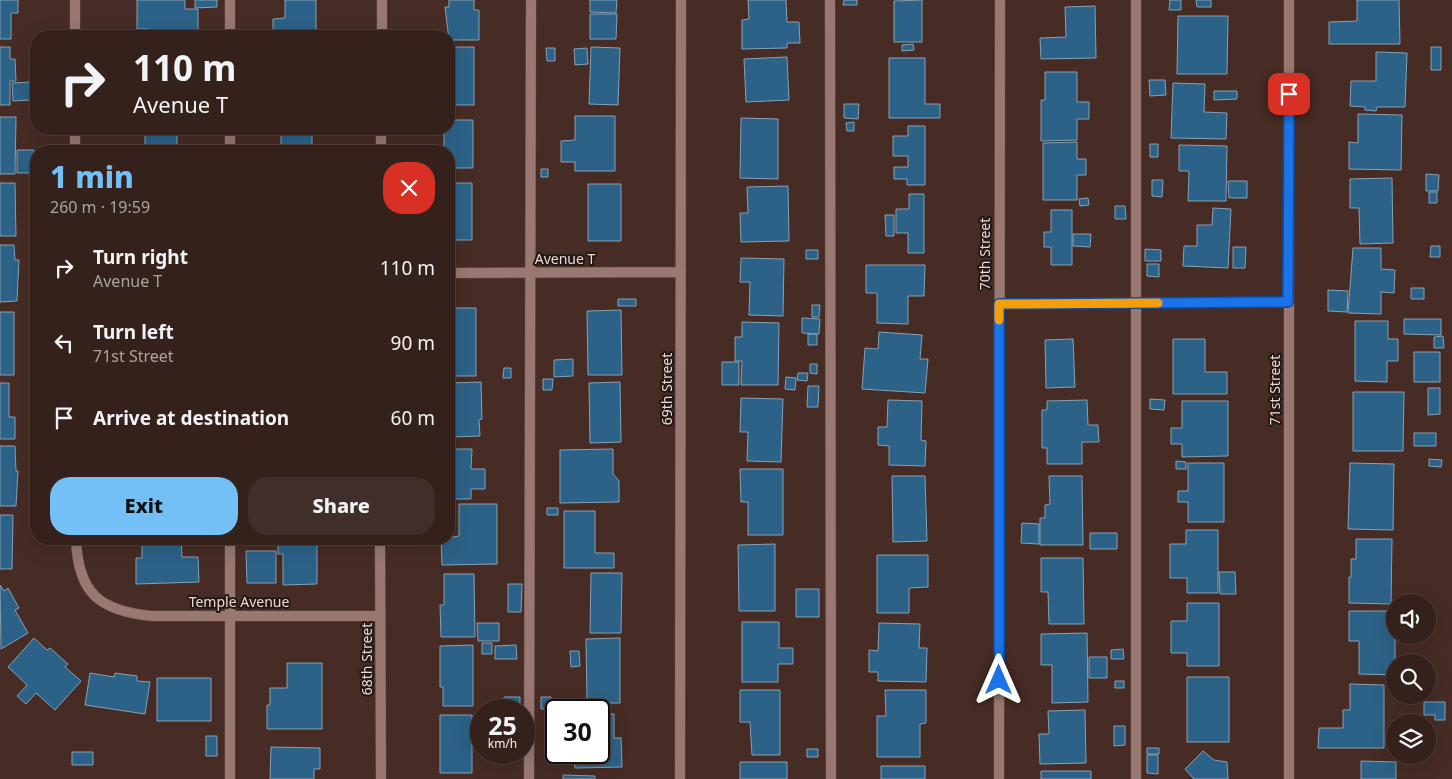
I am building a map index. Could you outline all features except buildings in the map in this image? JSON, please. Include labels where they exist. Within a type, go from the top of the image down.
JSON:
[{"type":"street","points":[[75,0],[75,30]]},
{"type":"street","points":[[230,0],[230,30]]},
{"type":"street","points":[[382,0],[382,30]]},
{"type":"street","points":[[529,779],[530,0]]},
{"type":"street","name":"69th Street","points":[[680,779],[681,0]]},
{"type":"street","points":[[830,0],[830,779]]},
{"type":"street","name":"70th Street","points":[[999,779],[1000,0]]},
{"type":"street","points":[[1136,0],[1136,779]]},
{"type":"street","name":"71st Street","points":[[1289,0],[1289,779]]},
{"type":"street","name":"Avenue T","points":[[455,273],[681,272]]},
{"type":"street","points":[[999,304],[1288,302]]},
{"type":"street","name":"Temple Avenue","points":[[76,545],[82,577],[101,602],[116,611],[131,614],[230,616],[380,616]]},
{"type":"street","points":[[230,545],[230,779]]},
{"type":"street","name":"68th Street","points":[[380,545],[381,779]]},
{"type":"slow traffic","points":[[999,320],[999,304],[1158,303]]},
{"type":"route","points":[[999,680],[999,304],[1288,302],[1289,94]]}]
